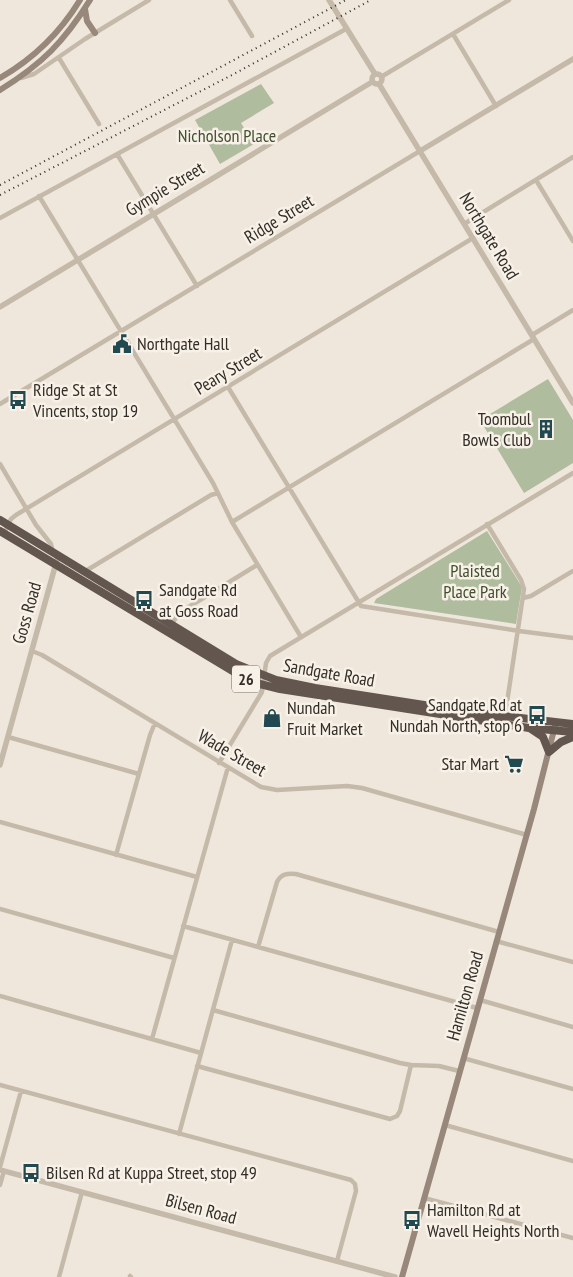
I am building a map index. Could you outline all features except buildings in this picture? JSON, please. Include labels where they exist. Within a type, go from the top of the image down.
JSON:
[{"type":"highway","name":"Sandgate Road","points":[[0,520],[236,664],[264,676],[315,688],[469,712],[573,724]]},
{"type":"highway","name":"Sandgate Road","points":[[2,532],[242,676],[263,686],[530,728],[573,732]]},
{"type":"highway","points":[[530,728],[542,737],[549,752],[561,742],[573,737]]},
{"type":"main road","points":[[0,78],[23,63],[49,40],[64,24],[80,0]]},
{"type":"main road","points":[[0,90],[17,79],[58,45],[90,0]]},
{"type":"main road","points":[[85,9],[87,21],[95,33]]},
{"type":"main road","name":"Hamilton Road","points":[[402,1277],[527,835],[556,722]]},
{"type":"street","points":[[17,79],[34,74],[95,33],[150,0]]},
{"type":"street","points":[[230,0],[252,36]]},
{"type":"street","points":[[329,0],[374,74],[379,75],[380,80]]},
{"type":"street","points":[[374,74],[372,82],[376,84],[509,0]]},
{"type":"street","points":[[0,218],[346,29]]},
{"type":"street","points":[[453,34],[496,106]]},
{"type":"street","points":[[59,58],[99,124]]},
{"type":"street","name":"Ridge Street","points":[[0,404],[573,59]]},
{"type":"street","name":"Northgate Road","points":[[380,80],[420,151],[573,403]]},
{"type":"street","name":"Gympie Street","points":[[0,307],[372,82]]},
{"type":"street","points":[[117,154],[197,286]]},
{"type":"street","points":[[464,224],[573,157]]},
{"type":"street","points":[[536,180],[573,241]]},
{"type":"street","points":[[39,196],[218,493],[232,522],[301,638]]},
{"type":"street","name":"Peary Street","points":[[2,532],[14,516],[26,508],[474,238]]},
{"type":"street","points":[[232,522],[533,337],[573,310]]},
{"type":"street","points":[[228,387],[359,603],[364,607],[573,638]]},
{"type":"street","points":[[0,464],[26,508],[51,544],[55,554]]},
{"type":"street","points":[[219,763],[262,692],[265,666],[269,658],[573,473]]},
{"type":"street","points":[[84,572],[211,495],[218,493]]},
{"type":"street","points":[[488,524],[522,582],[524,589],[506,709]]},
{"type":"street","name":"Goss Road","points":[[0,765],[56,564],[55,554]]},
{"type":"street","points":[[171,625],[178,615],[187,608],[257,565]]},
{"type":"street","points":[[523,598],[531,596],[573,571]]},
{"type":"street","name":"Wade Street","points":[[32,651],[42,655],[219,763],[266,789],[347,786],[362,788],[527,835]]},
{"type":"street","points":[[116,855],[155,723]]},
{"type":"street","points":[[8,737],[139,774]]},
{"type":"street","points":[[152,1039],[228,768]]},
{"type":"street","points":[[0,822],[197,877]]},
{"type":"street","points":[[258,947],[277,882],[281,876],[288,874],[296,874],[499,932]]},
{"type":"street","points":[[0,909],[174,958]]},
{"type":"street","points":[[183,926],[477,1008]]},
{"type":"street","points":[[178,1134],[232,940]]},
{"type":"street","points":[[496,941],[573,962]]},
{"type":"street","points":[[0,996],[201,1053]]},
{"type":"street","points":[[480,1000],[573,1025]]},
{"type":"street","points":[[212,1010],[411,1066],[435,1065],[460,1071]]},
{"type":"street","points":[[463,1058],[573,1089]]},
{"type":"street","points":[[197,1066],[390,1119],[397,1116],[400,1111],[411,1066]]},
{"type":"street","points":[[0,1085],[348,1179],[355,1184],[356,1193],[337,1261]]},
{"type":"street","points":[[0,1185],[1,1169],[21,1091]]},
{"type":"street","points":[[445,1125],[573,1161]]},
{"type":"street","name":"Bilsen Road","points":[[1,1169],[395,1277]]},
{"type":"street","points":[[59,1277],[82,1192]]},
{"type":"street","points":[[424,1198],[573,1238]]},
{"type":"green space","name":"Nicholson Place","points":[[261,84],[274,103],[241,123],[254,144],[220,164],[195,120]]},
{"type":"green space","points":[[548,379],[573,420],[573,463],[524,493],[480,420]]},
{"type":"green space","name":"Plaisted Place Park","points":[[487,531],[522,587],[516,624],[374,603],[376,599]]},
{"type":"railway","points":[[0,185],[346,0]]},
{"type":"railway","points":[[0,195],[230,76],[371,0]]},
{"type":"place","name":"Northgate Hall","points":[[122,344]]},
{"type":"place","name":"Ridge St at St Vincents, stop 19","points":[[18,400]]},
{"type":"place","name":"Toombul Bowls Club","points":[[546,429]]},
{"type":"place","name":"Sandgate Rd at Goss Road","points":[[144,600]]},
{"type":"place","name":"Sandgate Rd at Nundah North, stop 6","points":[[537,715]]},
{"type":"place","name":"Nundah Fruit Market","points":[[272,718]]},
{"type":"place","name":"Star Mart","points":[[514,764]]},
{"type":"place","name":"Bilsen Rd at Kuppa Street, stop 49","points":[[31,1173]]},
{"type":"place","name":"Hamilton Rd at Wavell Heights North","points":[[412,1220]]}]
